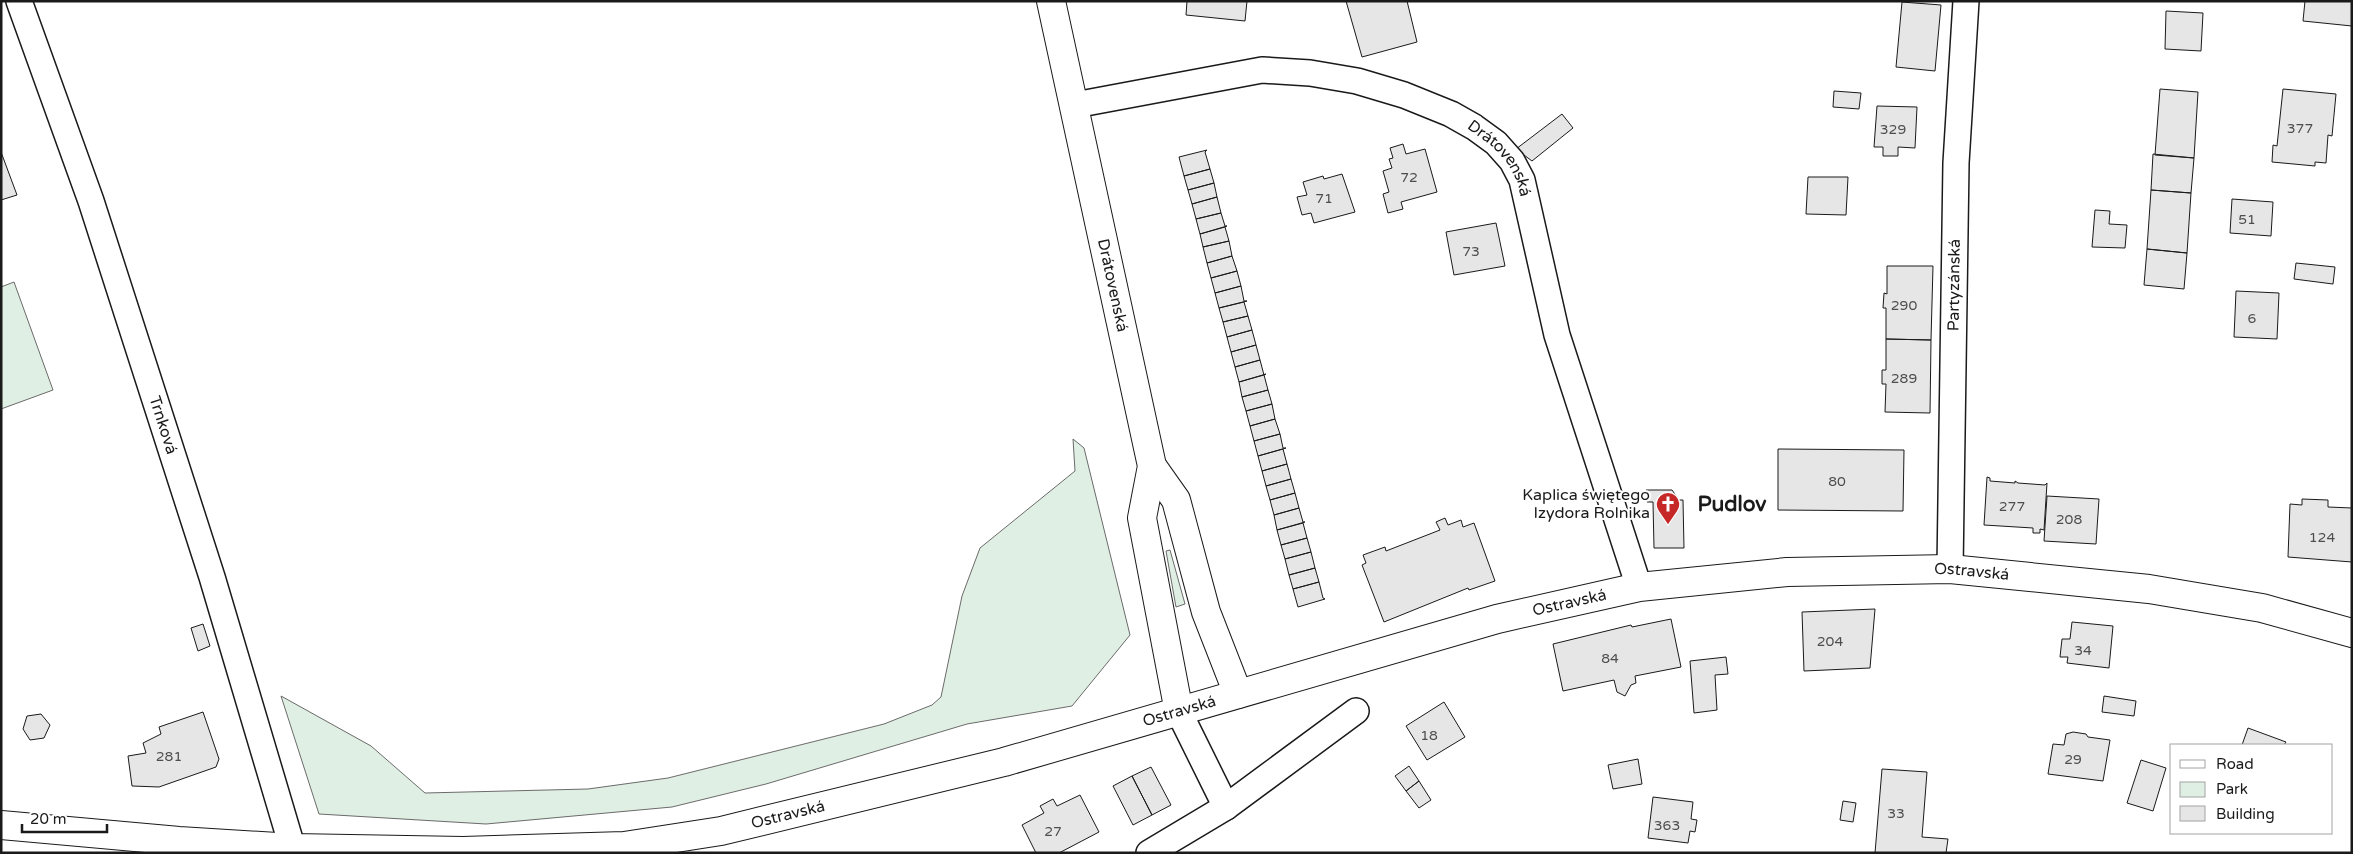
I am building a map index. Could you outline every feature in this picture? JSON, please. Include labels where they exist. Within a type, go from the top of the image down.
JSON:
[{"type":"main road","name":"Drátovenská","points":[[1051,1],[1152,466],[1176,500],[1206,612],[1238,694]]},
{"type":"main road","name":"Drátovenská","points":[[1152,466],[1142,518],[1179,712]]},
{"type":"main road","name":"Ostravská","points":[[1,825],[294,850],[463,852],[624,846],[721,831],[1004,762],[1497,619],[1639,587],[1803,571],[1950,569],[2158,590],[2262,608],[2352,633]]},
{"type":"street","name":"Trnková","points":[[20,1],[91,201],[212,577],[294,850]]},
{"type":"street","name":"Partyzánská","points":[[1950,569],[1956,163],[1966,1]]},
{"type":"street","name":"Drátovenská","points":[[1074,106],[1262,70],[1310,74],[1357,81],[1404,95],[1451,114],[1474,127],[1496,143],[1512,161],[1522,180],[1557,335],[1639,587]]},
{"type":"street","points":[[1149,853],[1226,807],[1356,711]]},
{"type":"street","points":[[1179,712],[1226,807]]},
{"type":"green space","points":[[14,282],[53,390],[1,409],[1,287]]},
{"type":"green space","points":[[1073,439],[1084,448],[1130,635],[1072,706],[967,724],[766,784],[672,807],[486,824],[319,814],[281,696],[371,746],[425,793],[588,789],[668,778],[884,724],[932,705],[941,697],[962,596],[980,548],[1075,471]]},
{"type":"green space","points":[[1170,550],[1185,604],[1176,607],[1166,551]]},
{"type":"building","points":[[1187,1],[1247,1],[1245,21],[1186,15]]},
{"type":"building","points":[[1346,1],[1407,1],[1417,42],[1362,57]]},
{"type":"building","points":[[2305,1],[2352,1],[2352,26],[2303,21]]},
{"type":"building","points":[[1902,2],[1941,5],[1935,71],[1896,67]]},
{"type":"building","points":[[2166,11],[2203,13],[2201,51],[2165,49]]},
{"type":"building","points":[[2160,89],[2198,92],[2194,158],[2155,155]]},
{"type":"building","points":[[2283,89],[2336,94],[2332,136],[2328,135],[2326,163],[2315,162],[2315,166],[2272,162],[2273,145],[2277,146]]},
{"type":"building","points":[[1834,91],[1861,93],[1859,109],[1833,107]]},
{"type":"building","points":[[1877,106],[1917,107],[1915,148],[1898,147],[1898,156],[1883,156],[1883,147],[1874,147]]},
{"type":"building","points":[[1562,114],[1573,128],[1532,161],[1516,149]]},
{"type":"building","points":[[1403,144],[1406,154],[1425,149],[1437,192],[1401,202],[1403,209],[1388,213],[1383,194],[1389,192],[1383,171],[1392,168],[1389,159],[1393,158],[1390,148]]},
{"type":"building","points":[[1207,150],[1205,152],[1210,169],[1184,176],[1179,157]]},
{"type":"building","points":[[1,152],[17,195],[1,200]]},
{"type":"building","points":[[2153,154],[2194,158],[2191,193],[2151,190]]},
{"type":"building","points":[[1210,169],[1214,183],[1188,190],[1184,176]]},
{"type":"building","points":[[1342,174],[1355,212],[1314,223],[1311,213],[1302,215],[1297,197],[1307,195],[1303,182],[1323,176],[1324,179]]},
{"type":"building","points":[[1808,177],[1848,177],[1846,215],[1806,214]]},
{"type":"building","points":[[1214,183],[1217,197],[1192,204],[1188,190]]},
{"type":"building","points":[[2151,190],[2191,193],[2187,253],[2147,249]]},
{"type":"building","points":[[1217,197],[1221,213],[1196,219],[1192,204]]},
{"type":"building","points":[[2232,199],[2273,202],[2271,236],[2230,233]]},
{"type":"building","points":[[2095,210],[2110,211],[2109,224],[2127,225],[2125,248],[2092,247]]},
{"type":"building","points":[[1221,213],[1225,226],[1227,226],[1200,234],[1196,219]]},
{"type":"building","points":[[1496,223],[1505,266],[1454,275],[1446,232]]},
{"type":"building","points":[[1225,227],[1229,241],[1203,247],[1200,234]]},
{"type":"building","points":[[1229,241],[1232,256],[1207,263],[1203,247]]},
{"type":"building","points":[[2147,249],[2187,253],[2184,289],[2144,285]]},
{"type":"building","points":[[1232,256],[1237,271],[1211,278],[1207,263]]},
{"type":"building","points":[[2296,263],[2335,267],[2333,284],[2294,279]]},
{"type":"building","points":[[1887,266],[1933,266],[1931,340],[1886,339],[1886,308],[1883,308],[1884,293],[1887,294]]},
{"type":"building","points":[[1237,271],[1241,286],[1215,293],[1211,278]]},
{"type":"building","points":[[1241,286],[1244,301],[1247,301],[1219,308],[1215,293]]},
{"type":"building","points":[[2236,291],[2279,293],[2277,339],[2234,337]]},
{"type":"building","points":[[1244,302],[1248,316],[1223,322],[1219,308]]},
{"type":"building","points":[[1248,316],[1252,330],[1227,337],[1223,322]]},
{"type":"building","points":[[1252,330],[1256,345],[1231,352],[1227,337]]},
{"type":"building","points":[[1886,339],[1931,340],[1930,413],[1885,412],[1886,384],[1882,384],[1882,370],[1886,370]]},
{"type":"building","points":[[1256,345],[1260,360],[1235,367],[1231,352]]},
{"type":"building","points":[[1260,360],[1264,375],[1239,382],[1235,367]]},
{"type":"building","points":[[1264,375],[1268,390],[1242,397],[1239,382]]},
{"type":"building","points":[[1268,390],[1272,404],[1246,411],[1242,397]]},
{"type":"building","points":[[1272,404],[1275,419],[1250,426],[1246,411]]},
{"type":"building","points":[[1275,419],[1280,434],[1254,441],[1250,426]]},
{"type":"building","points":[[1280,434],[1283,448],[1286,448],[1258,456],[1254,441]]},
{"type":"building","points":[[1283,449],[1287,464],[1262,471],[1258,456]]},
{"type":"building","points":[[1778,449],[1904,450],[1903,511],[1778,510]]},
{"type":"building","points":[[1287,464],[1291,479],[1266,486],[1262,471]]},
{"type":"building","points":[[1987,477],[1990,478],[1990,481],[2015,483],[2015,481],[2018,483],[2045,485],[2047,483],[2044,530],[2040,529],[2040,533],[2033,533],[2033,528],[1984,525]]},
{"type":"building","points":[[1291,479],[1295,493],[1270,500],[1266,486]]},
{"type":"building","name":"Kaplica świętego Izydora Rolnika","points":[[1646,490],[1672,490],[1677,500],[1683,500],[1684,548],[1654,548],[1653,502],[1647,502]]},
{"type":"building","points":[[1295,493],[1299,508],[1274,515],[1270,500]]},
{"type":"building","points":[[2047,496],[2099,499],[2096,544],[2044,541]]},
{"type":"building","points":[[2302,499],[2328,500],[2328,507],[2352,508],[2352,562],[2288,557],[2290,504],[2302,505]]},
{"type":"building","points":[[1299,508],[1303,522],[1305,522],[1277,530],[1274,515]]},
{"type":"building","points":[[1445,518],[1448,525],[1461,520],[1463,527],[1474,523],[1495,581],[1469,590],[1468,588],[1384,622],[1362,565],[1366,563],[1363,555],[1385,547],[1386,551],[1440,530],[1436,522]]},
{"type":"building","points":[[1303,523],[1307,538],[1281,545],[1277,530]]},
{"type":"building","points":[[1307,538],[1311,552],[1285,559],[1281,545]]},
{"type":"building","points":[[1311,552],[1315,568],[1289,575],[1285,559]]},
{"type":"building","points":[[1315,568],[1319,582],[1293,589],[1289,575]]},
{"type":"building","points":[[1319,582],[1323,598],[1325,599],[1298,607],[1293,589]]},
{"type":"building","points":[[1875,609],[1870,668],[1804,671],[1802,612]]},
{"type":"building","points":[[1671,619],[1681,667],[1635,676],[1636,683],[1631,685],[1625,696],[1617,692],[1614,680],[1563,691],[1553,644],[1631,625],[1632,627]]},
{"type":"building","points":[[2072,622],[2113,626],[2109,668],[2067,663],[2068,657],[2060,657],[2062,639],[2070,639]]},
{"type":"building","points":[[203,624],[210,646],[198,651],[191,628]]},
{"type":"building","points":[[1726,657],[1728,674],[1715,675],[1717,710],[1694,713],[1690,661]]},
{"type":"building","points":[[2104,696],[2136,701],[2134,716],[2102,712]]},
{"type":"building","points":[[1444,702],[1465,737],[1427,760],[1406,726]]},
{"type":"building","points":[[203,712],[219,759],[216,767],[159,787],[132,786],[128,756],[146,753],[143,743],[161,734],[159,727]]},
{"type":"building","points":[[41,714],[50,725],[44,738],[30,740],[23,729],[27,716]]},
{"type":"building","points":[[2248,728],[2286,742],[2285,744],[2242,744]]},
{"type":"building","points":[[2073,732],[2086,734],[2088,737],[2110,740],[2103,781],[2048,774],[2053,744],[2064,745],[2066,734]]},
{"type":"building","points":[[1638,759],[1642,784],[1613,789],[1608,765]]},
{"type":"building","points":[[2141,760],[2166,768],[2153,811],[2127,803]]},
{"type":"building","points":[[1409,766],[1419,781],[1406,791],[1395,776]]},
{"type":"building","points":[[1151,767],[1171,805],[1152,815],[1132,776]]},
{"type":"building","points":[[1882,769],[1927,772],[1922,837],[1948,839],[1946,853],[1875,853]]},
{"type":"building","points":[[1132,776],[1152,815],[1133,825],[1113,786]]},
{"type":"building","points":[[1419,781],[1431,800],[1419,808],[1406,791]]},
{"type":"building","points":[[1080,795],[1099,832],[1059,853],[1036,853],[1022,825],[1044,813],[1040,806],[1053,799],[1057,806]]},
{"type":"building","points":[[1653,797],[1693,802],[1691,819],[1697,820],[1695,832],[1690,831],[1688,843],[1648,838]]},
{"type":"building","points":[[1843,801],[1856,803],[1853,822],[1840,820]]},
{"type":"place","name":"Kaplica świętego Izydora Rolnika","points":[[1668,525]]},
{"type":"district","name":"Pudlov","points":[[1732,504]]}]
